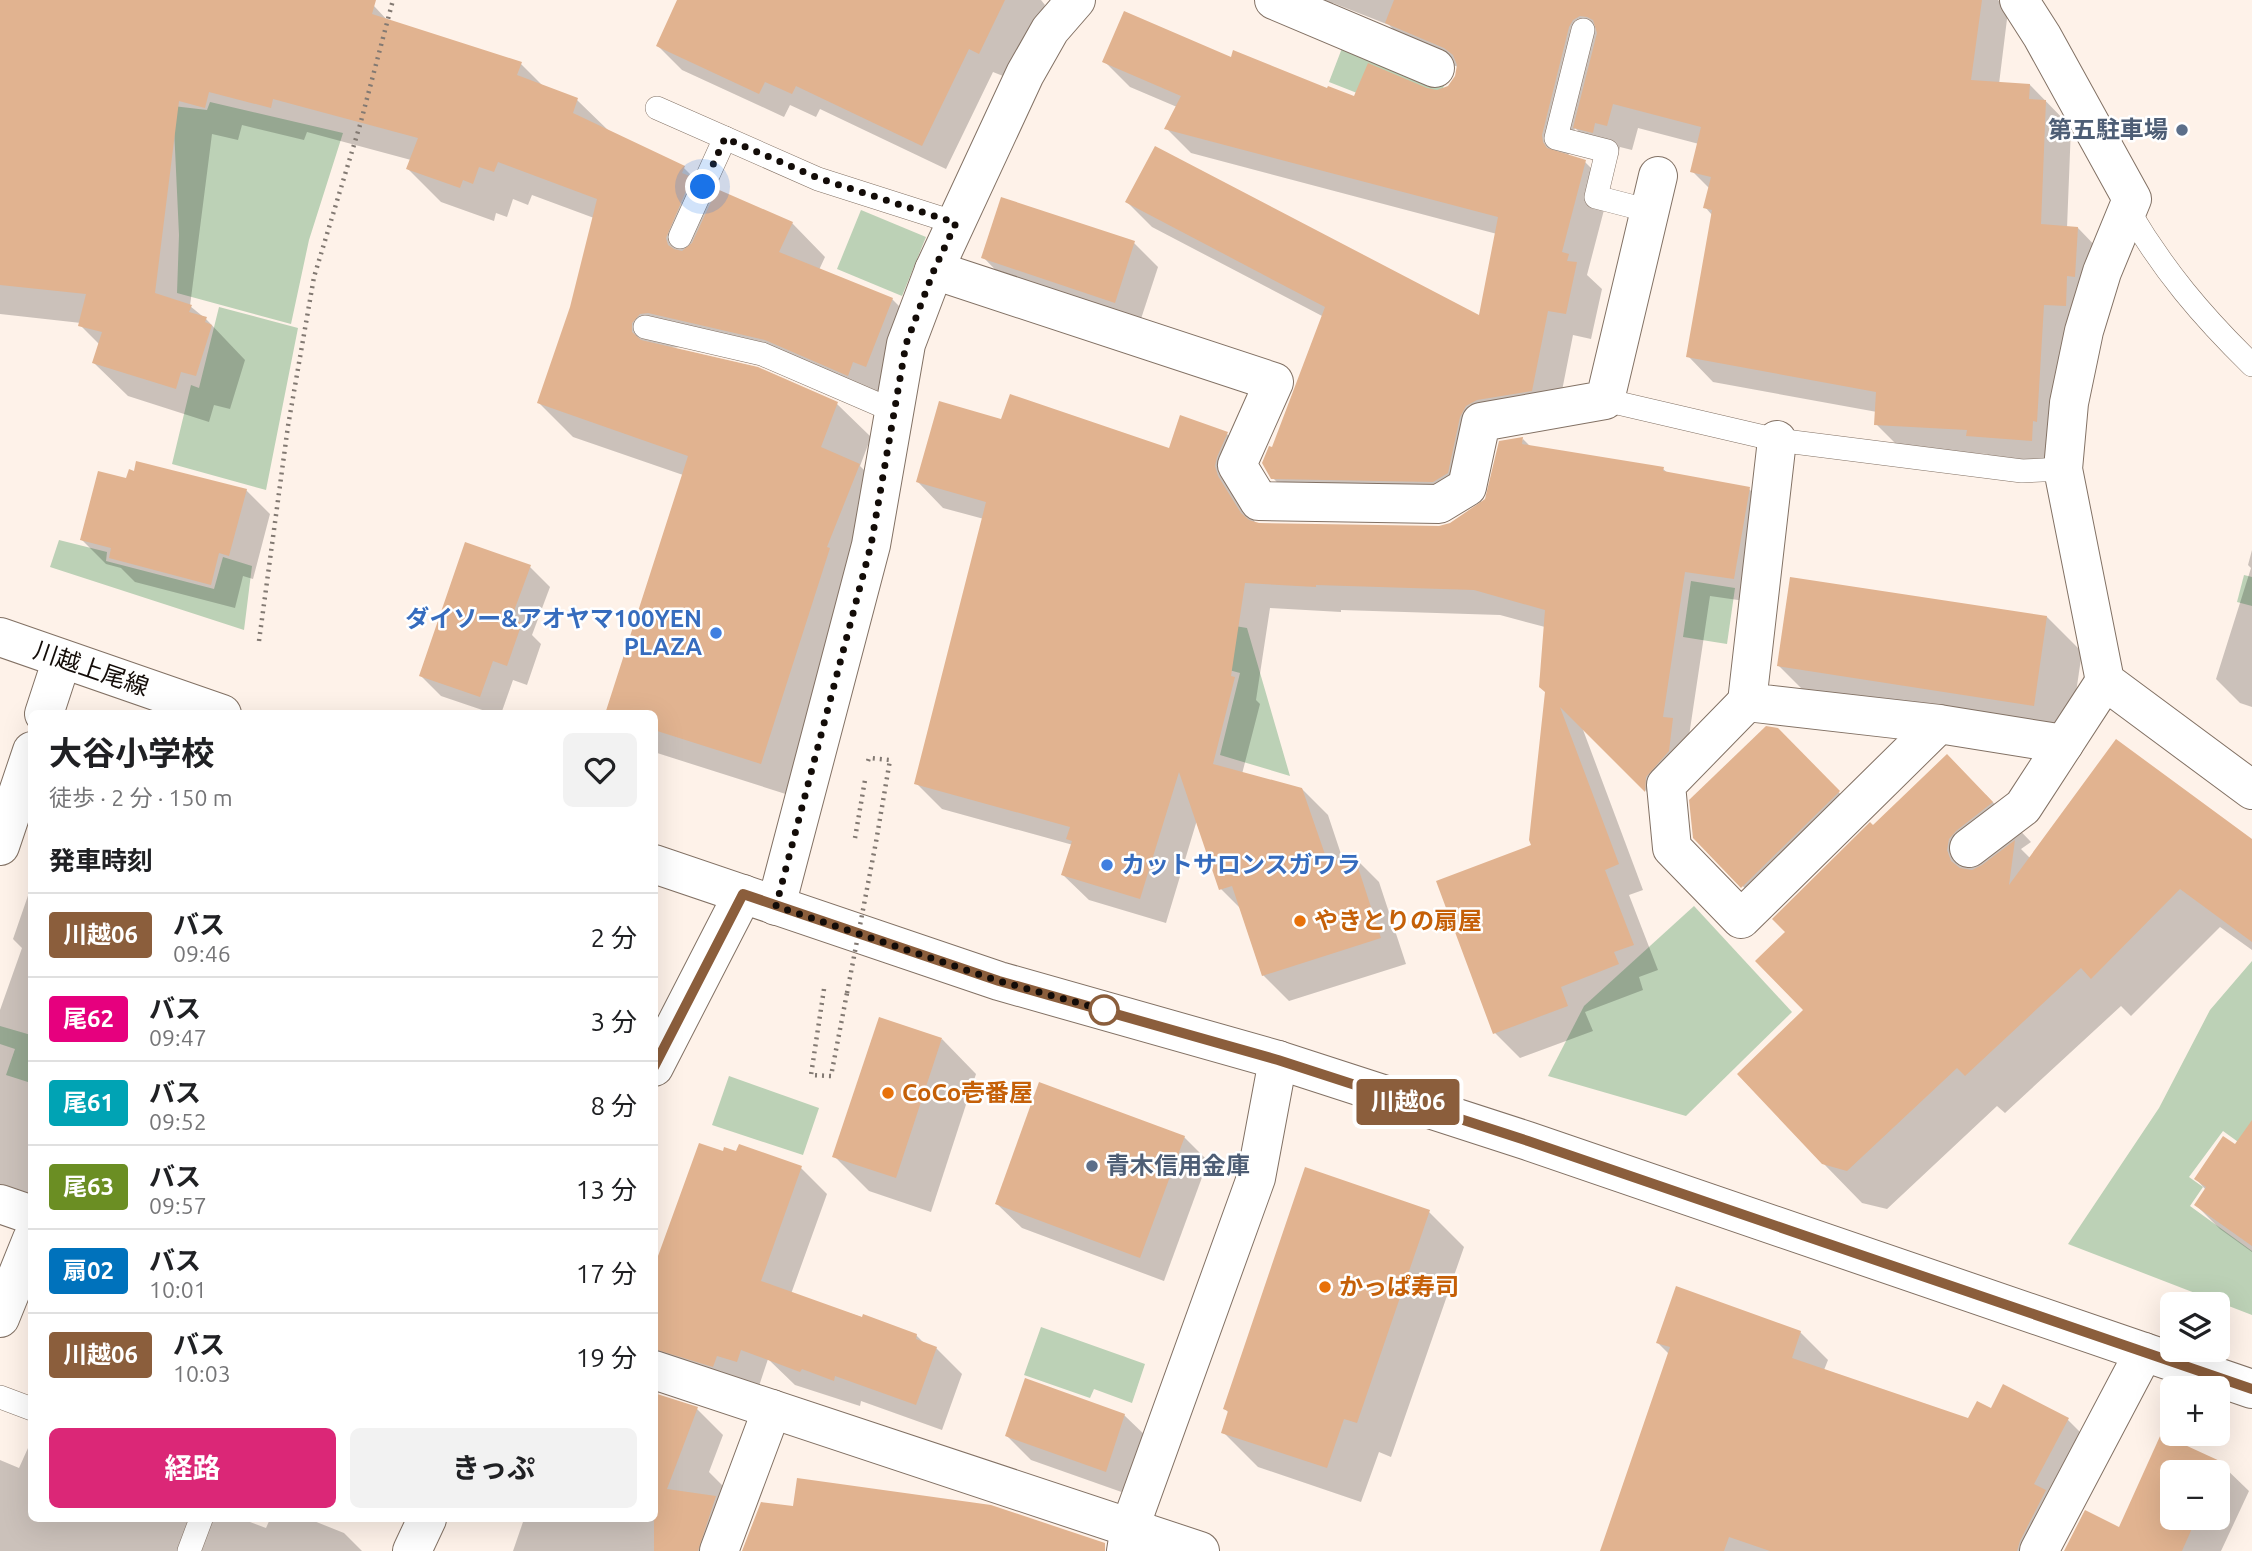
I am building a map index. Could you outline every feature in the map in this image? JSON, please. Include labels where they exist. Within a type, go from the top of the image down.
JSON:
[{"type":"street","points":[[658,1061],[759,900],[871,545],[906,344],[934,270],[1025,74],[1050,30],[1076,0]]},
{"type":"street","points":[[1274,0],[1435,68]]},
{"type":"street","points":[[2019,0],[2132,200],[2102,272],[2084,331],[2069,403],[2063,470],[2105,681],[2252,790]]},
{"type":"street","points":[[934,270],[1274,382],[1237,465],[1259,501],[1439,504],[1467,487],[1481,422],[1605,400],[1654,193]]},
{"type":"street","points":[[1777,440],[1747,702],[1666,785],[1672,848],[1741,919],[1939,724]]},
{"type":"street","name":"川越上尾線","points":[[0,637],[210,710]]},
{"type":"street","points":[[45,710],[62,659]]},
{"type":"street","points":[[1969,848],[2023,807],[2105,681]]},
{"type":"street","points":[[1747,702],[1939,724],[2064,744]]},
{"type":"street","points":[[0,846],[28,763]]},
{"type":"street","points":[[658,865],[999,981],[1278,1060],[1528,1141],[2252,1389]]},
{"type":"street","points":[[1128,1539],[1256,1178],[1278,1060]]},
{"type":"street","points":[[0,1204],[28,1214]]},
{"type":"street","points":[[0,1318],[28,1249]]},
{"type":"street","points":[[2039,1551],[2144,1352]]},
{"type":"street","points":[[658,1371],[772,1409],[1128,1539],[1200,1551]]},
{"type":"street","points":[[719,1551],[772,1409]]},
{"type":"street","points":[[412,1551],[426,1522]]},
{"type":"lane","points":[[1583,30],[1556,138],[1607,151],[1596,197],[1654,193]]},
{"type":"lane","points":[[657,108],[818,178],[956,223]]},
{"type":"lane","points":[[680,237],[725,138]]},
{"type":"lane","points":[[2127,210],[2155,255],[2208,322],[2252,365]]},
{"type":"lane","points":[[645,327],[762,354],[894,411]]},
{"type":"lane","points":[[1605,400],[1777,440],[2022,471],[2063,470]]},
{"type":"lane","points":[[0,1397],[28,1408]]},
{"type":"lane","points":[[188,1551],[200,1522]]},
{"type":"path","points":[[259,641],[288,426],[314,277],[360,125],[393,0]]},
{"type":"path","points":[[824,989],[811,1075],[831,1076],[890,760],[869,758],[855,838]]},
{"type":"green space","points":[[1344,43],[1445,83],[1424,138],[1413,115],[1329,82]]},
{"type":"green space","points":[[210,102],[343,133],[309,240],[291,324],[177,293],[179,235],[173,106],[207,110]]},
{"type":"green space","points":[[861,210],[926,237],[902,296],[837,269]]},
{"type":"green space","points":[[219,307],[298,328],[266,490],[172,464],[191,385],[199,388]]},
{"type":"green space","points":[[59,540],[107,552],[106,561],[214,589],[223,557],[252,566],[244,630],[50,567]]},
{"type":"green space","points":[[2244,575],[2252,577],[2252,606],[2237,602]]},
{"type":"green space","points":[[1691,581],[1735,588],[1727,644],[1683,637]]},
{"type":"green space","points":[[1139,610],[1247,628],[1290,776],[1220,755],[1240,673],[1133,644]]},
{"type":"green space","points":[[1694,906],[1792,1012],[1686,1116],[1548,1076],[1584,1006]]},
{"type":"green space","points":[[2252,961],[2252,1152],[2223,1131],[2189,1177],[2203,1187],[2190,1206],[2252,1251],[2252,1315],[2230,1307],[2230,1292],[2192,1292],[2068,1244],[2159,1108],[2210,1010]]},
{"type":"green space","points":[[0,1026],[28,1034],[28,1082],[6,1075],[15,1049],[0,1044]]},
{"type":"green space","points":[[729,1076],[819,1108],[803,1155],[712,1125]]},
{"type":"green space","points":[[1041,1327],[1145,1364],[1132,1403],[1094,1389],[1090,1398],[1024,1375]]},
{"type":"building","points":[[0,0],[376,0],[372,14],[522,62],[517,75],[578,98],[573,113],[685,166],[682,173],[692,177],[666,238],[668,245],[674,249],[682,251],[692,243],[717,189],[793,222],[779,252],[893,298],[866,367],[853,362],[848,376],[765,340],[648,313],[640,314],[632,323],[632,332],[641,340],[758,367],[838,402],[821,447],[860,464],[827,547],[830,548],[761,764],[658,731],[658,710],[606,710],[688,456],[537,403],[570,307],[597,199],[498,162],[494,172],[479,167],[473,184],[463,180],[460,188],[406,169],[418,138],[273,99],[271,108],[209,92],[205,108],[179,101],[155,293],[192,305],[189,312],[207,317],[205,322],[212,325],[196,376],[181,372],[176,389],[92,363],[102,332],[78,326],[86,294],[0,285]]},
{"type":"building","points":[[677,0],[1005,0],[979,54],[969,49],[922,146],[796,86],[792,94],[765,82],[759,94],[656,46]]},
{"type":"building","points":[[1394,0],[1982,0],[1971,80],[2030,84],[2029,99],[2046,100],[2041,224],[2078,227],[2075,277],[2067,276],[2066,306],[2044,305],[2037,422],[2033,421],[2032,441],[1966,436],[1967,430],[1874,425],[1876,392],[1686,357],[1712,210],[1703,208],[1711,177],[1690,172],[1701,127],[1613,104],[1607,126],[1595,123],[1593,133],[1573,128],[1597,33],[1593,20],[1580,16],[1573,20],[1569,27],[1542,135],[1547,148],[1586,160],[1562,252],[1569,254],[1567,261],[1577,262],[1566,314],[1548,311],[1532,391],[1477,400],[1466,406],[1460,417],[1448,473],[1433,482],[1271,479],[1262,463],[1269,446],[1272,447],[1325,307],[1125,202],[1155,146],[1479,315],[1498,217],[1164,129],[1181,96],[1102,62],[1124,11],[1231,57],[1233,50],[1327,88],[1328,86],[1354,96],[1368,63],[1427,88],[1437,90],[1448,86],[1455,76],[1457,65],[1453,55],[1444,48],[1385,23]]},
{"type":"building","points":[[1001,197],[1135,241],[1115,303],[981,258]]},
{"type":"building","points":[[1010,394],[1169,448],[1180,415],[1228,432],[1217,457],[1215,466],[1218,476],[1241,513],[1249,520],[1259,523],[1439,526],[1450,523],[1485,499],[1499,441],[1523,437],[1522,444],[1664,467],[1663,471],[1750,487],[1734,579],[1685,572],[1663,717],[1673,718],[1669,751],[1646,777],[1645,792],[1560,707],[1619,864],[1605,870],[1634,945],[1614,952],[1619,964],[1561,987],[1568,1006],[1493,1034],[1436,881],[1531,845],[1529,840],[1545,692],[1539,687],[1545,610],[1474,590],[1245,583],[1231,676],[1235,677],[1213,764],[1302,788],[1328,863],[1354,855],[1381,938],[1262,976],[1232,886],[1219,890],[1179,772],[1140,899],[1061,875],[1072,841],[1066,839],[1070,827],[914,784],[986,502],[916,482],[939,401],[1001,419]]},
{"type":"building","points":[[136,461],[247,489],[229,556],[219,553],[211,585],[109,558],[111,548],[80,540],[98,471],[126,478],[129,469],[134,471]]},
{"type":"building","points":[[465,542],[531,565],[511,619],[522,623],[507,666],[493,661],[480,697],[419,676]]},
{"type":"building","points":[[1790,577],[2047,616],[2034,706],[1777,666]]},
{"type":"building","points":[[1766,726],[1778,728],[1840,791],[1741,888],[1693,838],[1689,800]]},
{"type":"building","points":[[2116,739],[2252,839],[2252,942],[2180,889],[2091,979],[2081,968],[1965,1076],[1957,1068],[1847,1171],[1822,1164],[1737,1074],[1803,1010],[1755,961],[1785,932],[1772,919],[1870,822],[1873,825],[1947,754],[1993,802],[1949,839],[1947,850],[1951,861],[1960,868],[1972,870],[2015,840],[2009,885]]},
{"type":"building","points":[[879,1017],[942,1038],[896,1178],[832,1157]]},
{"type":"building","points":[[1039,1082],[1185,1136],[1140,1258],[995,1204]]},
{"type":"building","points":[[2252,1120],[2252,1246],[2194,1205],[2206,1187],[2194,1179],[2223,1136],[2235,1144]]},
{"type":"building","points":[[699,1143],[723,1151],[724,1147],[736,1151],[739,1144],[802,1166],[761,1281],[917,1334],[916,1339],[937,1347],[916,1405],[835,1376],[834,1381],[802,1369],[800,1372],[741,1350],[737,1362],[717,1356],[713,1367],[658,1350],[658,1256]]},
{"type":"building","points":[[1305,1167],[1430,1210],[1357,1423],[1344,1419],[1327,1468],[1221,1433],[1228,1411],[1223,1409]]},
{"type":"building","points":[[1676,1286],[1801,1331],[1792,1358],[1968,1418],[1977,1401],[1991,1408],[2003,1384],[2069,1418],[2034,1484],[2046,1490],[2017,1551],[1770,1551],[1729,1537],[1724,1551],[1600,1551],[1670,1347],[1656,1343]]},
{"type":"building","points":[[1025,1378],[1125,1414],[1106,1472],[1005,1436]]},
{"type":"building","points":[[658,1394],[698,1407],[667,1489],[716,1496],[698,1551],[654,1551],[654,1522],[658,1522]]},
{"type":"building","points":[[2160,1436],[2160,1446],[2187,1446],[2218,1460],[2160,1460],[2160,1530],[2191,1530],[2182,1551],[2064,1551],[2085,1510],[2119,1527]]},
{"type":"building","points":[[797,1478],[991,1505],[1105,1543],[1105,1551],[742,1551],[761,1502],[793,1506]]},
{"type":"bus line","name":"川越06","points":[[658,1059],[743,894],[999,981],[1278,1060],[1528,1141],[2252,1389]]},
{"type":"place","name":"第五駐車場","points":[[2182,130]]},
{"type":"place","name":"ダイソー&アオヤマ100YEN PLAZA","points":[[716,633]]},
{"type":"place","name":"カットサロンスガワラ","points":[[1107,865]]},
{"type":"place","name":"やきとりの扇屋","points":[[1300,921]]},
{"type":"place","name":"CoCo壱番屋","points":[[888,1093]]},
{"type":"place","name":"青木信用金庫","points":[[1092,1166]]},
{"type":"place","name":"かっぱ寿司","points":[[1325,1287]]},
{"type":"route","points":[[703,187],[725,138],[818,178],[956,223],[934,270],[906,344],[871,545],[776,906],[999,981],[1104,1010]]}]
